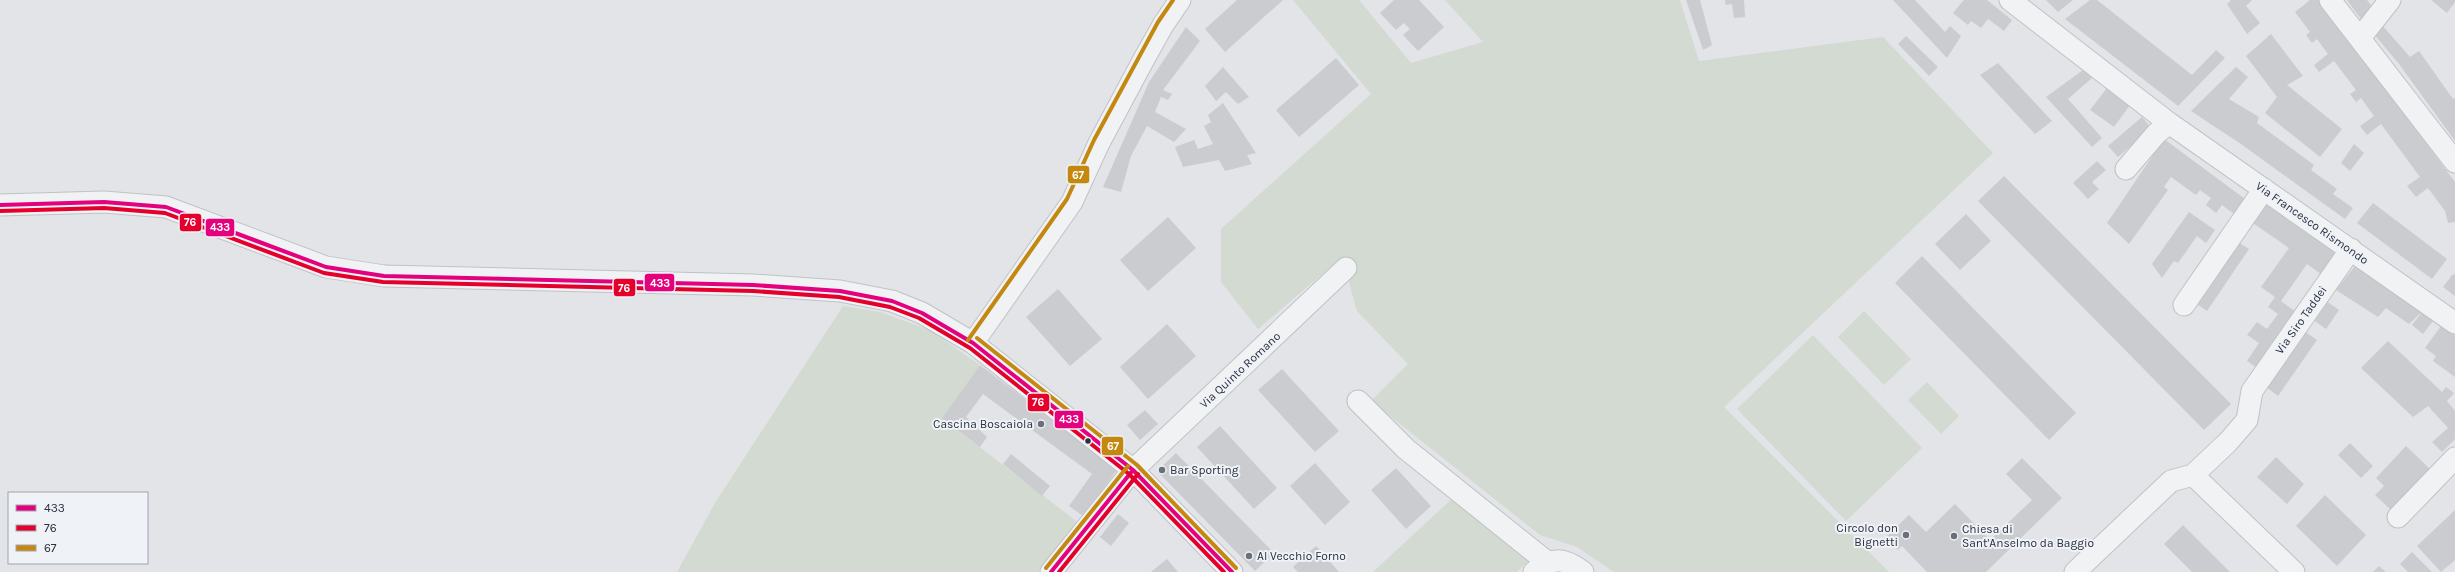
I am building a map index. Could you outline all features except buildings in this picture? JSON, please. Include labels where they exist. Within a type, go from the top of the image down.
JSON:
[{"type":"street","points":[[974,343],[1072,202],[1099,143],[1140,66],[1163,25],[1180,0]]},
{"type":"street","name":"Via Francesco Rismondo","points":[[2010,0],[2169,124],[2351,249],[2455,323]]},
{"type":"street","points":[[2330,0],[2455,162]]},
{"type":"street","points":[[2360,38],[2390,0]]},
{"type":"street","points":[[2126,169],[2156,134],[2169,124]]},
{"type":"street","points":[[2184,305],[2264,189]]},
{"type":"street","points":[[0,205],[104,202],[166,207],[326,267],[384,276],[753,285],[840,291],[892,301],[922,314],[974,343],[1133,470],[1232,572]]},
{"type":"street","name":"Via Siro Taddei","points":[[2192,475],[2228,442],[2247,420],[2252,391],[2351,249]]},
{"type":"street","name":"Via Quinto Romano","points":[[1052,572],[1133,470],[1346,268]]},
{"type":"street","points":[[1358,401],[1406,448],[1541,567],[1558,560],[1571,563],[1583,572]]},
{"type":"street","points":[[2398,517],[2455,458]]},
{"type":"street","points":[[2075,572],[2171,481],[2192,475],[2294,572]]},
{"type":"shaded area","points":[[1293,0],[1359,0],[1411,63],[1483,42],[1445,0],[1680,0],[1699,61],[1883,37],[1993,153],[1724,407],[1889,572],[1614,572],[1577,547],[1540,535],[1371,401],[1408,364],[1357,311],[1348,279],[1334,264],[1258,329],[1221,282],[1221,229],[1371,94]]},
{"type":"shaded area","points":[[843,306],[880,312],[930,330],[980,365],[942,418],[1080,524],[1040,572],[677,572],[715,503]]},
{"type":"shaded area","points":[[1864,311],[1911,359],[1884,385],[1838,337]]},
{"type":"shaded area","points":[[1813,335],[1922,448],[1846,521],[1737,409]]},
{"type":"shaded area","points":[[1927,382],[1959,416],[1941,434],[1908,400]]},
{"type":"shaded area","points":[[1454,497],[1529,560],[1517,572],[1373,572]]},
{"type":"transit line","name":"67","points":[[968,340],[1067,199],[1094,140],[1158,22],[1173,0]]},
{"type":"transit line","name":"433","points":[[0,205],[104,202],[166,207],[326,267],[384,276],[753,285],[840,291],[892,301],[922,313],[973,343],[1133,470],[1232,572]]},
{"type":"transit line","name":"76","points":[[0,211],[104,208],[165,213],[324,273],[383,282],[753,291],[839,297],[890,307],[919,318],[970,348],[1129,474],[1224,572]]},
{"type":"transit line","name":"67","points":[[977,338],[1137,465],[1236,568]]},
{"type":"transit line","name":"67","points":[[1046,568],[1128,466]]},
{"type":"transit line","name":"433","points":[[1051,572],[1133,470]]},
{"type":"transit line","name":"76","points":[[1059,572],[1138,474]]},
{"type":"place","name":"Cascina Boscaiola","points":[[1041,424]]},
{"type":"place","name":"Bar Sporting","points":[[1162,470]]},
{"type":"place","name":"Circolo don Bignetti","points":[[1906,535]]},
{"type":"place","name":"Chiesa di Sant'Anselmo da Baggio","points":[[1954,536]]},
{"type":"place","name":"Al Vecchio Forno","points":[[1249,556]]}]
